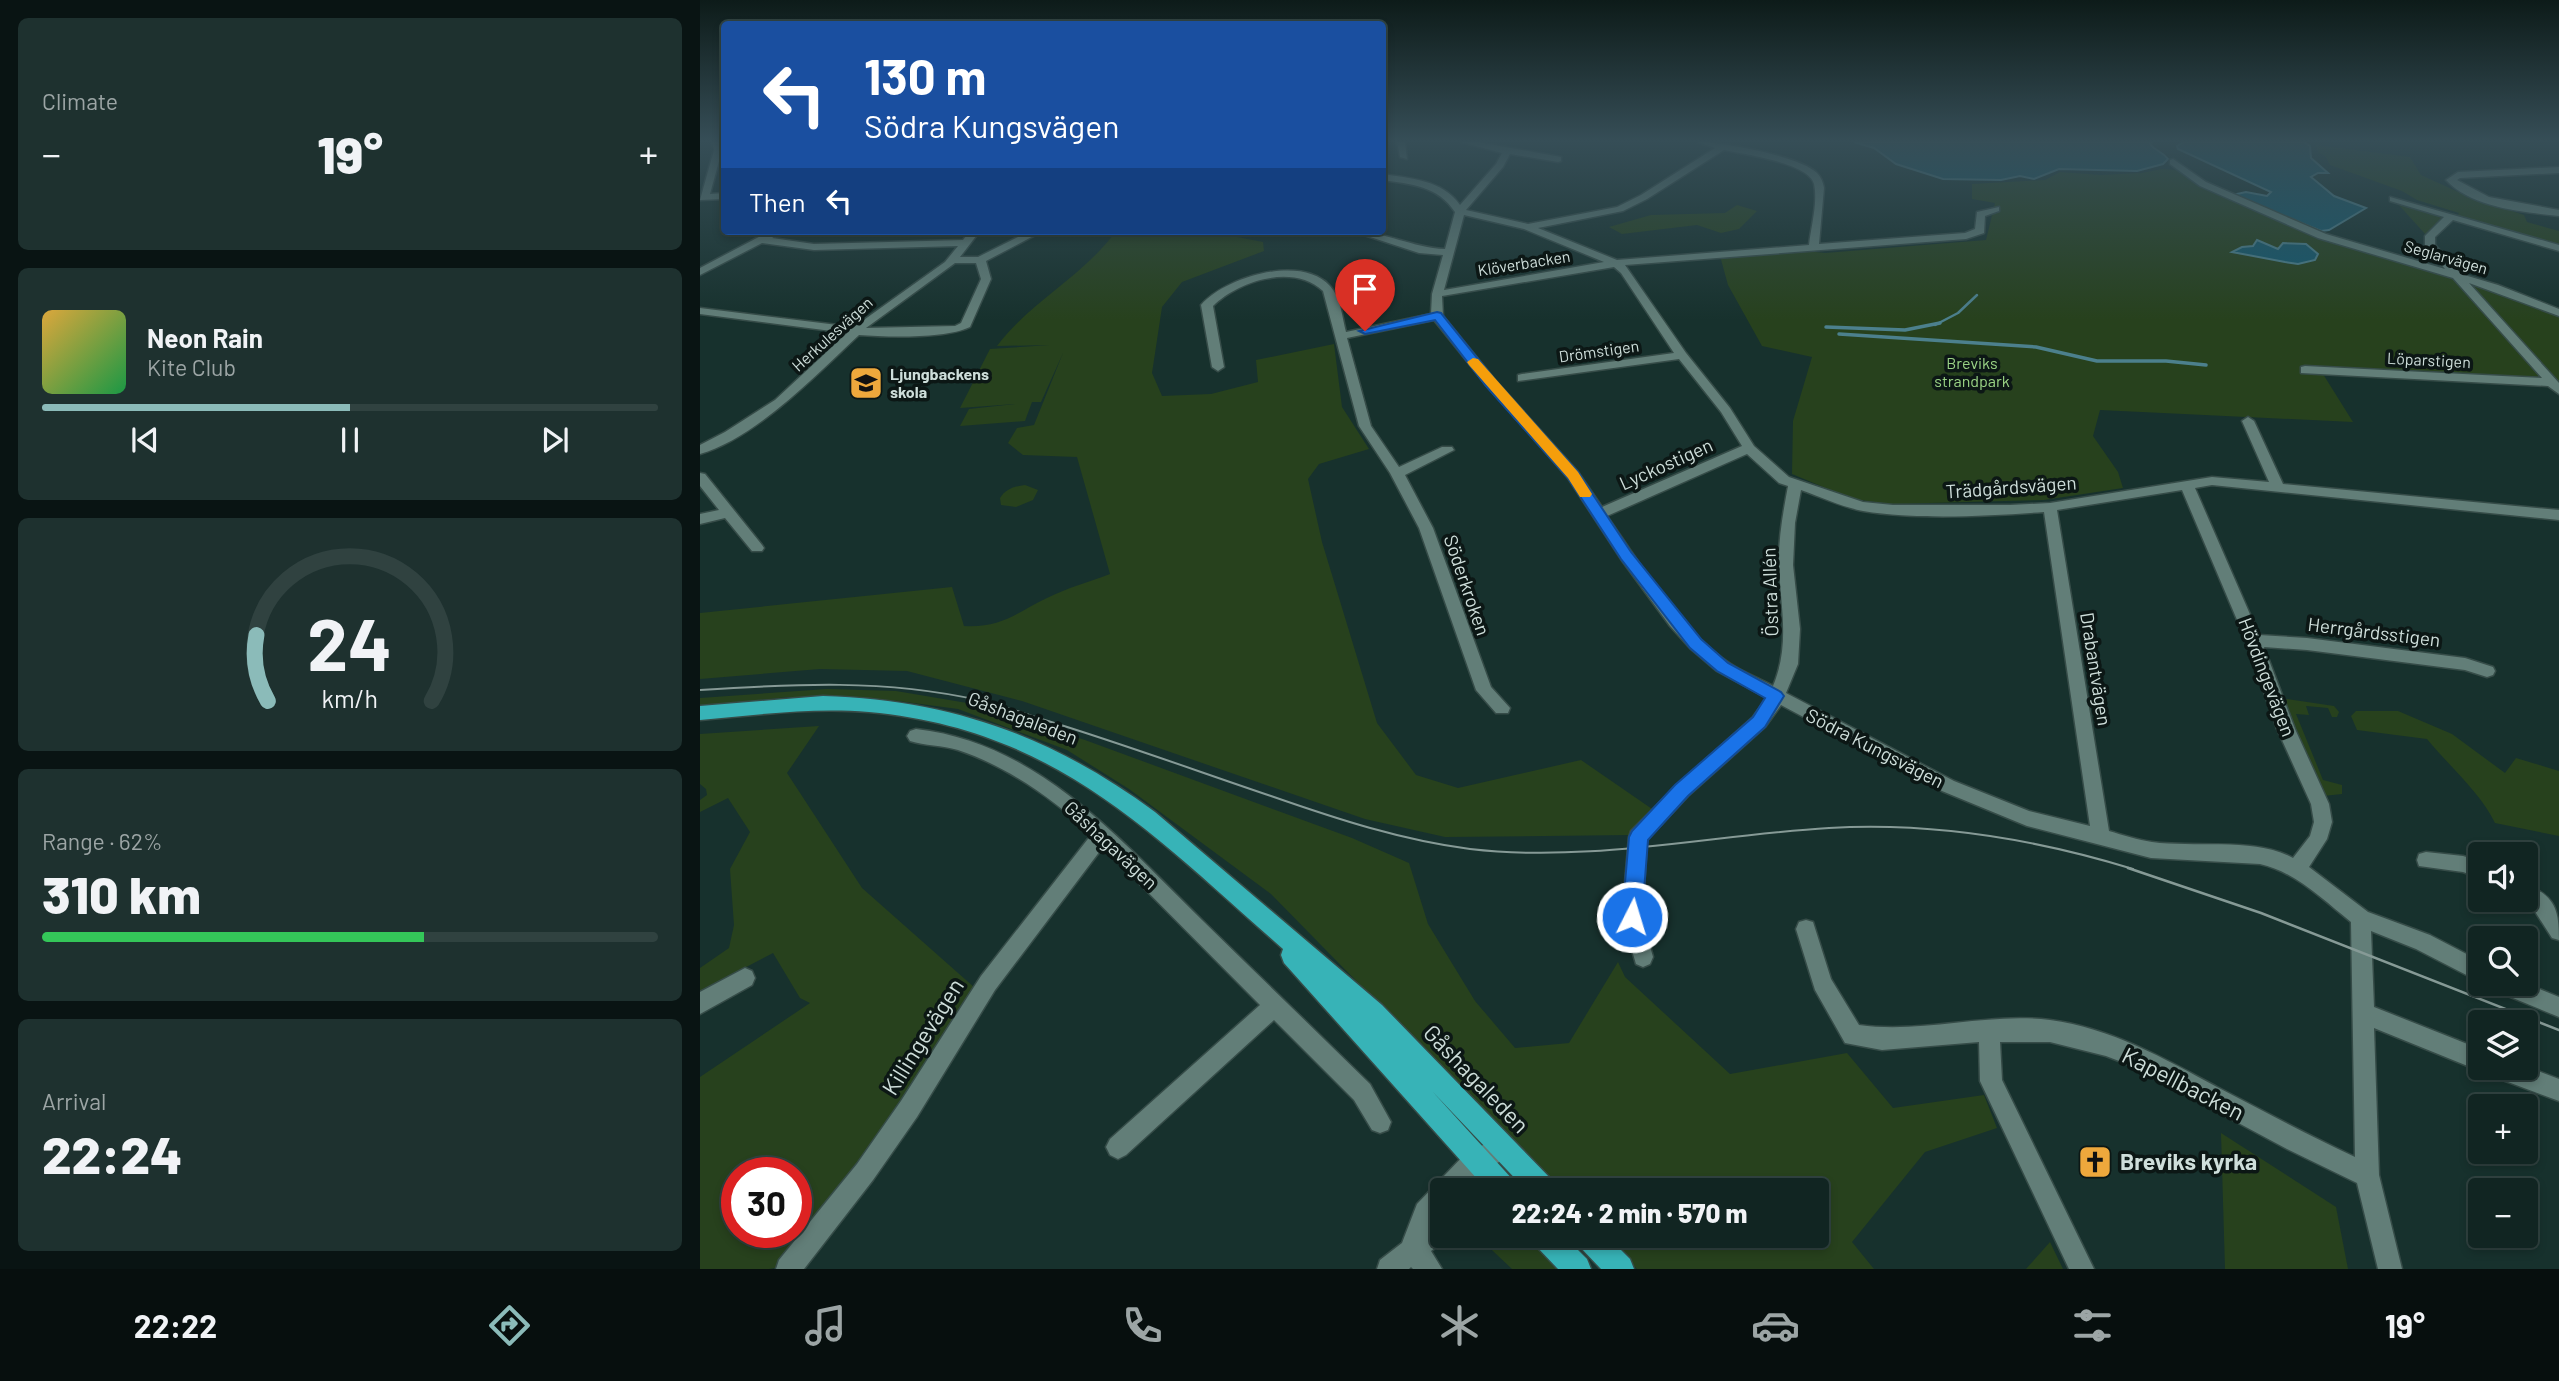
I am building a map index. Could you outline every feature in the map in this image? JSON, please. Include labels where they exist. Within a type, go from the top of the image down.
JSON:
[{"type":"main road","name":"Gåshagaleden","points":[[700,713],[824,703],[867,704],[942,716],[990,730],[1049,754],[1094,777],[1149,818],[1374,1013],[1532,1178]]},
{"type":"main road","name":"Gåshagaleden","points":[[1241,897],[1476,1158],[1488,1178]]},
{"type":"main road","points":[[1557,1248],[1577,1269]]},
{"type":"main road","points":[[1600,1248],[1620,1269]]},
{"type":"street","points":[[1454,201],[1460,211],[1527,227],[1616,263]]},
{"type":"street","points":[[1341,336],[1437,316],[1437,294],[1448,252],[1460,211],[1469,201]]},
{"type":"street","points":[[1527,227],[1620,209],[1636,201]]},
{"type":"street","points":[[1814,246],[1817,201]]},
{"type":"street","name":"Seglarvägen","points":[[2242,201],[2311,232],[2494,286],[2559,313]]},
{"type":"street","points":[[2401,201],[2559,248]]},
{"type":"street","points":[[2501,201],[2559,213]]},
{"type":"street","name":"Klöverbacken","points":[[1437,294],[1616,263],[1966,236],[1980,231],[1980,215],[1996,209]]},
{"type":"street","points":[[2451,216],[2429,240],[2430,246],[2555,386]]},
{"type":"street","points":[[700,272],[770,235]]},
{"type":"street","name":"Herkulesvägen","points":[[700,450],[773,408],[877,312],[954,260],[972,235]]},
{"type":"street","points":[[954,260],[980,260],[1030,235]]},
{"type":"street","points":[[1370,235],[1423,251],[1448,252]]},
{"type":"street","points":[[761,240],[814,247],[967,243]]},
{"type":"street","points":[[700,311],[856,331],[915,332],[963,328],[986,281],[980,260]]},
{"type":"street","name":"Trädgårdsvägen","points":[[1616,263],[1625,271],[1682,355],[1726,411],[1749,448],[1784,480],[1861,506],[1893,510],[1948,511],[2050,507],[2212,481],[2559,515]]},
{"type":"street","name":"Söderkroken","points":[[1218,366],[1207,305],[1219,293],[1238,282],[1290,275],[1322,284],[1327,289],[1353,390],[1366,426],[1397,473],[1426,528],[1484,690],[1502,708]]},
{"type":"street","name":"Södra Kungsvägen","points":[[1437,316],[1490,383],[1573,475],[1626,555],[1696,644],[1723,667],[1948,786],[2027,818],[2151,850],[2260,856],[2296,869],[2361,918],[2423,942],[2468,966]]},
{"type":"street","name":"Drömstigen","points":[[1522,378],[1682,355]]},
{"type":"street","name":"Löparstigen","points":[[2305,370],[2555,386]]},
{"type":"street","points":[[2248,421],[2278,487]]},
{"type":"street","name":"Lyckostigen","points":[[1599,514],[1749,448]]},
{"type":"street","points":[[1397,473],[1447,450]]},
{"type":"street","points":[[700,477],[757,548]]},
{"type":"street","name":"Hövdingevägen","points":[[2186,484],[2254,641],[2286,729],[2320,804],[2323,822],[2318,839],[2296,869]]},
{"type":"street","name":"Östra Allén","points":[[1643,957],[1632,917],[1638,837],[1682,790],[1759,722],[1776,696],[1790,664],[1791,629],[1786,565],[1788,523],[1796,485]]},
{"type":"street","name":"Drabantvägen","points":[[2050,507],[2101,839]]},
{"type":"street","points":[[700,519],[730,512]]},
{"type":"street","name":"Herrgårdsstigen","points":[[2254,641],[2307,644],[2452,662],[2487,671]]},
{"type":"street","name":"Gåshagavägen","points":[[916,736],[953,742],[1015,769],[1079,811],[1273,1007],[1362,1092],[1380,1122]]},
{"type":"street","name":"Killingevägen","points":[[788,1269],[865,1172],[936,1069],[988,983],[1102,834]]},
{"type":"street","points":[[2426,860],[2468,866]]},
{"type":"street","points":[[2538,902],[2559,931]]},
{"type":"street","points":[[2361,918],[2367,1175],[2389,1269]]},
{"type":"street","name":"Kapellbacken","points":[[1806,929],[1822,983],[1853,1035],[1882,1039],[1989,1031],[2050,1031],[2106,1045],[2138,1057],[2283,1135],[2367,1175]]},
{"type":"street","points":[[700,1004],[746,978]]},
{"type":"street","points":[[2532,996],[2559,1007]]},
{"type":"street","points":[[1118,1147],[1273,1007]]},
{"type":"street","points":[[2365,1014],[2468,1055]]},
{"type":"street","points":[[1989,1031],[1991,1082],[2082,1269]]},
{"type":"street","points":[[2532,1080],[2559,1090]]},
{"type":"street","points":[[1458,1178],[1476,1158],[1504,1149]]},
{"type":"street","points":[[1495,1178],[1504,1149]]},
{"type":"street","points":[[1412,1250],[1430,1208]]},
{"type":"street","points":[[1389,1269],[1430,1236]]},
{"type":"street","points":[[1412,1250],[1430,1269]]},
{"type":"green space","name":"Breviks strandpark","points":[[1985,201],[2237,201],[2310,233],[2489,287],[2559,316],[2559,386],[2318,366],[2353,422],[2100,410],[2093,436],[2118,472],[2123,488],[2044,500],[1891,504],[1852,499],[1792,474],[1793,421],[1812,357],[1762,346],[1728,285],[1720,256],[1806,251],[1825,253],[1986,240],[1995,203]]},
{"type":"green space","points":[[2421,201],[2483,201],[2524,215],[2527,222],[2559,231],[2559,246],[2457,216],[2459,213]]},
{"type":"green space","points":[[2397,203],[2441,214],[2444,217],[2426,235]]},
{"type":"green space","points":[[1737,205],[1757,211],[1739,229],[1721,233],[1697,225],[1622,234],[1609,227],[1651,215],[1725,213]]},
{"type":"green space","points":[[1113,235],[1227,235],[1263,242],[1264,251],[1182,282],[1162,307],[1152,373],[1162,396],[1211,394],[1258,382],[1256,360],[1334,344],[1342,407],[1369,449],[1319,464],[1308,479],[1322,542],[1377,723],[1416,775],[1458,788],[1581,760],[1655,811],[1631,835],[1445,837],[1365,819],[1022,701],[907,671],[820,669],[700,679],[700,613],[952,587],[964,626],[988,625],[1055,594],[1110,574],[1077,457],[1023,455],[1008,443],[1017,428],[1034,425],[1063,353],[1041,402],[1032,402],[1025,421],[960,426],[969,409],[1015,404],[960,408],[990,349],[1050,345],[997,346],[1024,317],[1100,250]]},
{"type":"green space","points":[[1025,485],[1038,490],[1033,500],[1016,507],[1001,505],[1000,498],[1005,492]]},
{"type":"green space","points":[[827,689],[896,691],[967,703],[1085,740],[1352,838],[1409,863],[1428,924],[1475,1001],[1515,1048],[1569,1043],[1618,962],[1625,977],[1730,1074],[1847,1053],[1893,1108],[1984,1095],[1997,1128],[1925,1152],[1852,1242],[1874,1269],[1637,1269],[1617,1248],[1829,1248],[1829,1178],[1549,1178],[1271,894],[1129,789],[1067,750],[958,709],[847,697],[789,697],[700,706],[700,698]]},
{"type":"green space","points":[[2287,699],[2334,706],[2339,712],[2337,717],[2332,717],[2328,708],[2306,706],[2309,715],[2296,714],[2323,780],[2342,785],[2342,794],[2323,796],[2284,702]]},
{"type":"green space","points":[[2356,711],[2398,711],[2452,734],[2505,773],[2516,758],[2559,771],[2559,836],[2495,823],[2473,790],[2427,739],[2357,730],[2351,716]]},
{"type":"green space","points":[[819,726],[787,773],[862,888],[975,988],[893,1123],[812,1225],[812,1157],[721,1157],[721,1248],[794,1248],[775,1268],[769,1269],[700,1269],[700,1077],[810,1003],[800,998],[773,953],[700,991],[700,968],[729,948],[734,925],[730,869],[750,832],[728,798],[700,812],[700,800],[707,795],[706,789],[700,784],[700,734]]},
{"type":"green space","points":[[2221,1133],[2336,1207],[2348,1269],[2225,1269]]},
{"type":"green space","points":[[2050,1242],[2063,1269],[2026,1269]]},
{"type":"green space","points":[[1490,1248],[1541,1248],[1561,1269],[1512,1269]]},
{"type":"water","points":[[2247,201],[2348,201],[2366,208],[2329,230],[2321,231]]},
{"type":"water","points":[[2257,240],[2278,249],[2283,243],[2306,244],[2318,254],[2315,260],[2298,264],[2232,252],[2253,246]]},
{"type":"waterway","points":[[1938,323],[1958,313],[1977,295]]},
{"type":"waterway","points":[[1826,327],[1905,330],[1938,323]]},
{"type":"waterway","points":[[1839,334],[2036,347],[2097,361],[2166,361],[2206,365]]},
{"type":"tram line","points":[[700,690],[805,685],[874,686],[943,693],[978,700],[1104,739],[1345,821],[1419,840],[1470,849],[1560,853],[1784,831],[1906,828],[1945,830],[2021,841],[2133,869]]},
{"type":"tram line","points":[[2128,868],[2261,913],[2559,1030]]},
{"type":"slow traffic","points":[[1473,362],[1573,475],[1585,494]]},
{"type":"place","name":"Ljungbackens skola","points":[[866,383]]},
{"type":"place","name":"Breviks kyrka","points":[[2095,1162]]},
{"type":"route","points":[[1365,331],[1437,316],[1490,383],[1573,475],[1626,555],[1676,622],[1723,667],[1776,696],[1772,706],[1759,722],[1682,790],[1638,837],[1632,917]]}]
